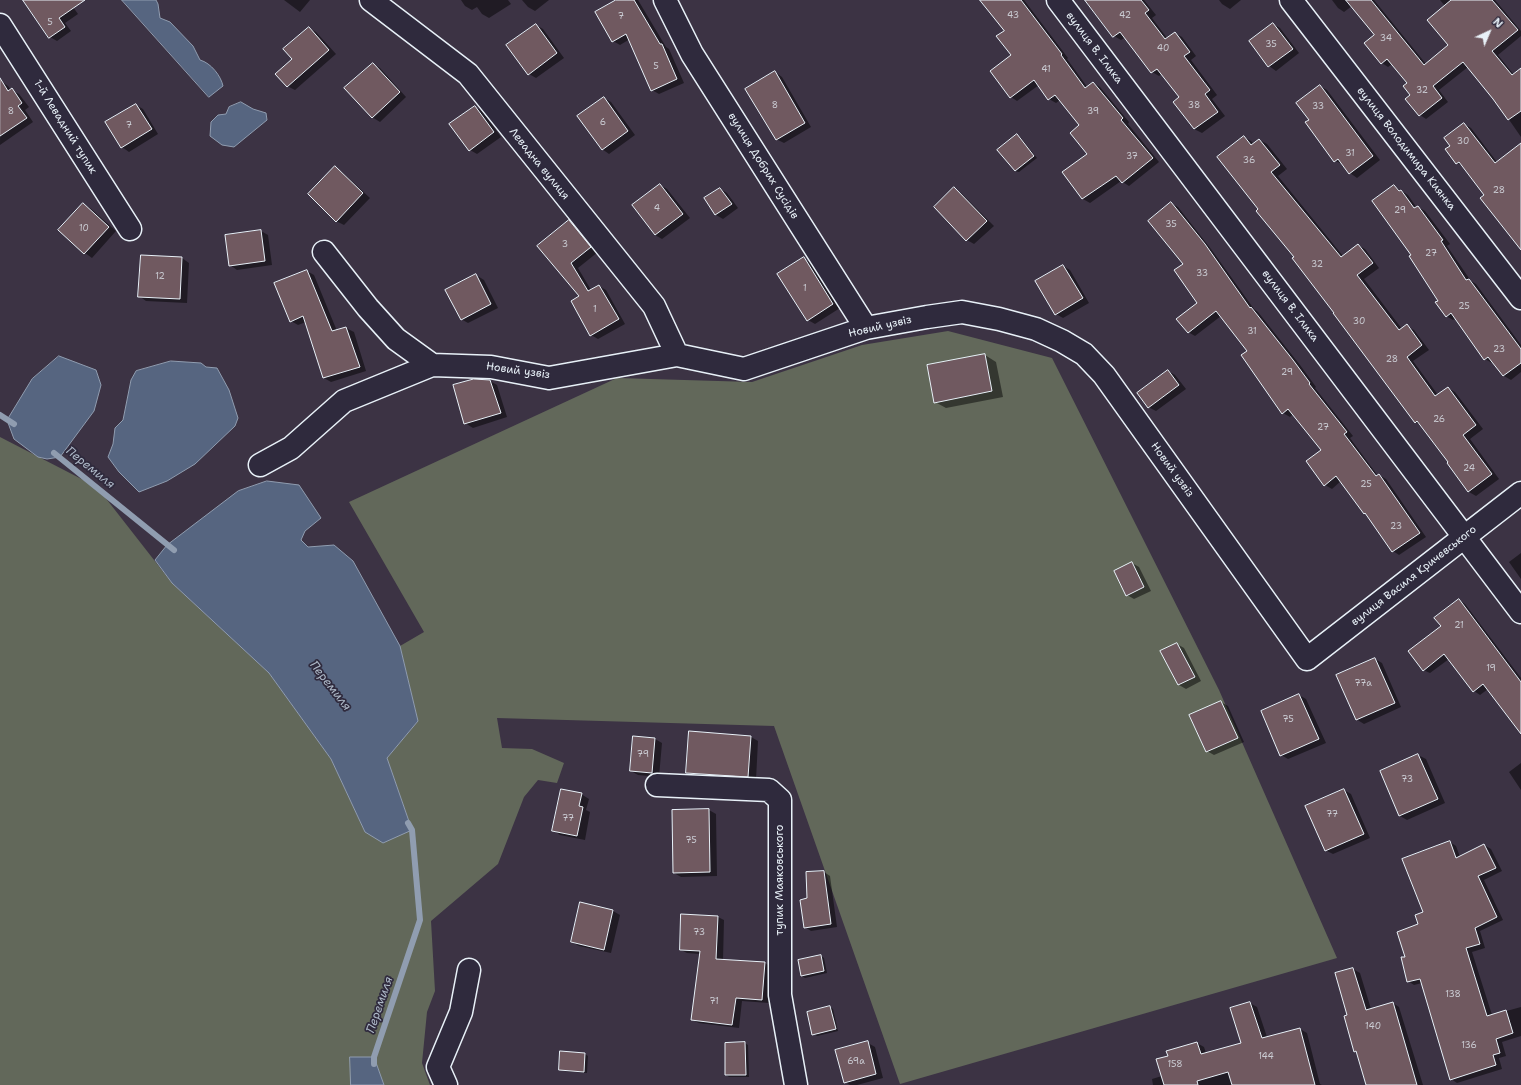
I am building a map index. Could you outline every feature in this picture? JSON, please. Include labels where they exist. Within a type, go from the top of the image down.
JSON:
[{"type":"street","name":"Левадна вулиця","points":[[371,0],[468,74],[654,306],[677,355]]},
{"type":"street","name":"вулиця Добрих Сусідів","points":[[665,0],[692,54],[866,328]]},
{"type":"street","name":"вулиця В. Ілика","points":[[1058,0],[1521,612]]},
{"type":"street","name":"вулиця Володимира Киянка","points":[[1291,0],[1521,298]]},
{"type":"street","name":"1-й Левадний тупик","points":[[0,25],[130,229]]},
{"type":"street","points":[[324,252],[368,308],[396,339],[432,364]]},
{"type":"street","name":"Новий узвіз","points":[[432,364],[491,367],[549,378],[677,355],[744,369],[866,328],[962,312],[999,319],[1036,330],[1062,341],[1084,354],[1104,375],[1307,659]]},
{"type":"street","points":[[260,465],[291,448],[344,401],[432,364]]},
{"type":"street","name":"вулиця Василя Кричевського","points":[[1307,659],[1521,493]]},
{"type":"street","name":"тупик Маяковського","points":[[657,785],[769,790],[780,800],[780,995],[796,1085]]},
{"type":"street","points":[[446,1085],[438,1067],[461,1012],[469,970]]},
{"type":"green space","points":[[948,331],[1052,358],[1219,690],[1337,958],[900,1084],[774,726],[497,718],[502,748],[532,749],[564,763],[557,783],[538,780],[524,797],[498,864],[431,921],[435,991],[427,1012],[422,1063],[430,1085],[384,1085],[374,1057],[351,1057],[351,1085],[0,1085],[0,437],[97,487],[172,583],[269,673],[331,759],[365,832],[412,830],[387,758],[418,721],[400,646],[424,632],[349,502],[617,378],[752,382],[862,345]]},
{"type":"water","points":[[122,0],[156,0],[160,18],[170,22],[193,46],[200,60],[212,67],[218,74],[223,86],[209,97]]},
{"type":"water","points":[[241,102],[253,109],[266,113],[267,120],[234,147],[222,145],[210,136],[211,122],[218,115],[226,114],[229,107]]},
{"type":"water","points":[[59,356],[96,370],[101,385],[94,411],[60,457],[47,459],[38,457],[14,439],[7,420],[32,379]]},
{"type":"water","points":[[171,361],[201,363],[206,367],[217,368],[229,390],[238,418],[235,426],[195,464],[167,481],[139,492],[119,472],[108,457],[113,444],[115,428],[123,420],[131,380],[136,371]]},
{"type":"water","points":[[267,481],[299,485],[321,518],[305,531],[301,540],[308,547],[334,545],[353,561],[400,646],[418,721],[387,758],[412,830],[383,843],[365,832],[331,759],[269,673],[172,583],[155,560],[167,545],[238,491]]},
{"type":"water","points":[[350,1057],[374,1057],[384,1085],[351,1085]]},
{"type":"building","points":[[23,0],[85,0],[59,18],[65,27],[49,38]]},
{"type":"building","points":[[616,0],[634,0],[660,44],[662,44],[677,79],[651,91],[626,34],[612,42],[595,12]]},
{"type":"building","points":[[980,0],[1021,0],[1062,54],[1061,55],[1085,88],[1093,82],[1123,118],[1121,120],[1153,158],[1122,183],[1116,176],[1082,199],[1062,172],[1087,154],[1070,133],[1079,125],[1055,95],[1048,100],[1034,80],[1010,98],[990,71],[1011,55],[996,36],[1004,31]]},
{"type":"building","points":[[1085,0],[1141,0],[1149,10],[1145,13],[1165,39],[1175,32],[1190,52],[1184,56],[1210,90],[1205,94],[1218,112],[1194,129],[1173,102],[1179,97],[1157,69],[1151,73],[1120,32],[1113,37]]},
{"type":"building","points":[[1346,0],[1371,0],[1424,65],[1448,45],[1427,20],[1451,0],[1492,0],[1518,30],[1492,51],[1512,75],[1521,68],[1521,111],[1508,120],[1463,62],[1433,86],[1442,98],[1419,116],[1405,99],[1410,95],[1403,86],[1407,83],[1387,59],[1381,64],[1364,43],[1374,35]]},
{"type":"building","points":[[1273,23],[1293,49],[1268,67],[1249,41]]},
{"type":"building","points":[[536,24],[557,53],[528,75],[506,45]]},
{"type":"building","points":[[309,27],[329,50],[287,87],[275,74],[292,59],[283,49]]},
{"type":"building","points":[[373,63],[400,92],[372,118],[344,88]]},
{"type":"building","points":[[775,71],[805,123],[776,140],[745,89]]},
{"type":"building","points":[[0,78],[8,91],[12,88],[22,103],[18,106],[27,118],[0,136]]},
{"type":"building","points":[[1320,85],[1373,156],[1349,174],[1338,159],[1334,162],[1305,122],[1309,120],[1296,103]]},
{"type":"building","points":[[604,97],[628,131],[602,150],[577,116]]},
{"type":"building","points":[[136,104],[152,129],[121,148],[105,122]]},
{"type":"building","points":[[475,106],[494,132],[469,151],[449,124]]},
{"type":"building","points":[[1464,123],[1495,163],[1521,143],[1521,250],[1480,198],[1484,195],[1459,162],[1456,164],[1445,149],[1450,146],[1444,138]]},
{"type":"building","points":[[1017,134],[1034,156],[1015,171],[997,150]]},
{"type":"building","points":[[1244,136],[1251,145],[1259,139],[1280,165],[1271,172],[1341,257],[1358,244],[1373,263],[1357,275],[1399,330],[1407,324],[1422,345],[1407,357],[1435,396],[1448,387],[1476,425],[1463,435],[1492,474],[1468,492],[1447,463],[1448,462],[1417,421],[1415,423],[1292,258],[1294,257],[1256,211],[1258,209],[1217,157]]},
{"type":"building","points":[[335,166],[363,193],[336,222],[308,194]]},
{"type":"building","points":[[660,184],[683,214],[655,235],[632,205]]},
{"type":"building","points":[[1394,185],[1399,191],[1401,190],[1414,208],[1418,206],[1443,240],[1441,241],[1466,280],[1469,279],[1521,349],[1521,363],[1503,376],[1488,357],[1484,360],[1451,313],[1446,317],[1435,302],[1438,301],[1409,256],[1411,255],[1372,201]]},
{"type":"building","points":[[954,187],[987,221],[966,241],[934,207]]},
{"type":"building","points":[[720,188],[732,204],[715,215],[704,198]]},
{"type":"building","points":[[1171,202],[1205,244],[1250,308],[1251,307],[1293,360],[1310,383],[1309,384],[1347,432],[1344,434],[1376,476],[1379,474],[1420,533],[1392,552],[1365,513],[1364,514],[1336,476],[1324,486],[1306,461],[1321,450],[1288,409],[1282,414],[1241,355],[1247,351],[1216,311],[1188,333],[1176,319],[1197,303],[1174,270],[1183,264],[1148,221]]},
{"type":"building","points":[[83,203],[109,227],[84,254],[58,230]]},
{"type":"building","points":[[569,220],[591,247],[571,263],[588,291],[599,285],[619,319],[590,336],[571,301],[579,296],[537,246]]},
{"type":"building","points":[[261,230],[265,261],[229,266],[225,235]]},
{"type":"building","points":[[141,255],[182,257],[180,299],[138,297]]},
{"type":"building","points":[[804,257],[833,304],[807,321],[777,274]]},
{"type":"building","points":[[1063,265],[1083,298],[1055,315],[1035,281]]},
{"type":"building","points":[[307,270],[332,331],[346,327],[360,367],[323,378],[303,316],[290,322],[274,283]]},
{"type":"building","points":[[476,274],[491,304],[461,320],[445,290]]},
{"type":"building","points":[[985,354],[992,391],[934,403],[927,365]]},
{"type":"building","points":[[1168,370],[1179,385],[1148,408],[1137,393]]},
{"type":"building","points":[[474,379],[490,380],[501,413],[464,424],[453,385]]},
{"type":"building","points":[[1132,562],[1144,587],[1126,596],[1114,571]]},
{"type":"building","points":[[1459,599],[1521,682],[1521,734],[1483,684],[1473,692],[1444,654],[1423,671],[1408,651],[1441,626],[1434,618]]},
{"type":"building","points":[[1177,643],[1195,677],[1178,685],[1160,651]]},
{"type":"building","points":[[1375,658],[1395,703],[1356,720],[1336,675]]},
{"type":"building","points":[[1299,694],[1319,739],[1280,756],[1261,711]]},
{"type":"building","points":[[1221,701],[1238,738],[1206,752],[1189,715]]},
{"type":"building","points":[[689,731],[751,736],[748,777],[686,773]]},
{"type":"building","points":[[633,736],[655,738],[652,773],[630,771]]},
{"type":"building","points":[[1418,754],[1438,799],[1399,816],[1380,771]]},
{"type":"building","points":[[561,789],[582,793],[579,806],[583,807],[577,836],[552,831]]},
{"type":"building","points":[[1344,789],[1364,834],[1325,851],[1305,806]]},
{"type":"building","points":[[709,809],[710,872],[673,873],[672,810]]},
{"type":"building","points":[[1450,841],[1456,858],[1484,844],[1496,868],[1478,876],[1497,917],[1475,928],[1480,944],[1466,948],[1487,1016],[1506,1010],[1513,1033],[1496,1039],[1500,1053],[1493,1055],[1496,1065],[1450,1080],[1420,979],[1407,982],[1401,957],[1405,957],[1397,932],[1418,924],[1415,915],[1423,912],[1402,859]]},
{"type":"building","points":[[824,871],[831,924],[804,928],[800,900],[807,898],[806,872]]},
{"type":"building","points":[[580,902],[613,910],[604,950],[571,942]]},
{"type":"building","points":[[681,914],[718,916],[716,959],[765,962],[762,1000],[736,998],[732,1025],[691,1020],[700,951],[680,950]]},
{"type":"building","points":[[821,955],[824,971],[801,976],[798,960]]},
{"type":"building","points":[[1353,968],[1366,1010],[1393,1002],[1417,1085],[1366,1085],[1356,1051],[1354,1052],[1344,1016],[1347,1015],[1335,973]]},
{"type":"building","points":[[1250,1002],[1262,1038],[1300,1028],[1315,1085],[1232,1085],[1228,1072],[1197,1081],[1198,1085],[1164,1085],[1156,1059],[1168,1056],[1166,1051],[1197,1042],[1201,1054],[1241,1043],[1230,1008]]},
{"type":"building","points":[[830,1006],[836,1029],[812,1035],[807,1012]]},
{"type":"building","points":[[868,1041],[876,1074],[844,1083],[835,1050]]},
{"type":"building","points":[[745,1042],[746,1075],[725,1075],[725,1043]]},
{"type":"building","points":[[560,1051],[585,1053],[584,1072],[559,1070]]},
{"type":"waterway","name":"Перемиля","points":[[0,415],[14,424]]},
{"type":"waterway","name":"Перемиля","points":[[54,453],[174,550]]},
{"type":"waterway","name":"Перемиля","points":[[374,1064],[374,1057],[420,920],[412,830],[408,823]]}]
